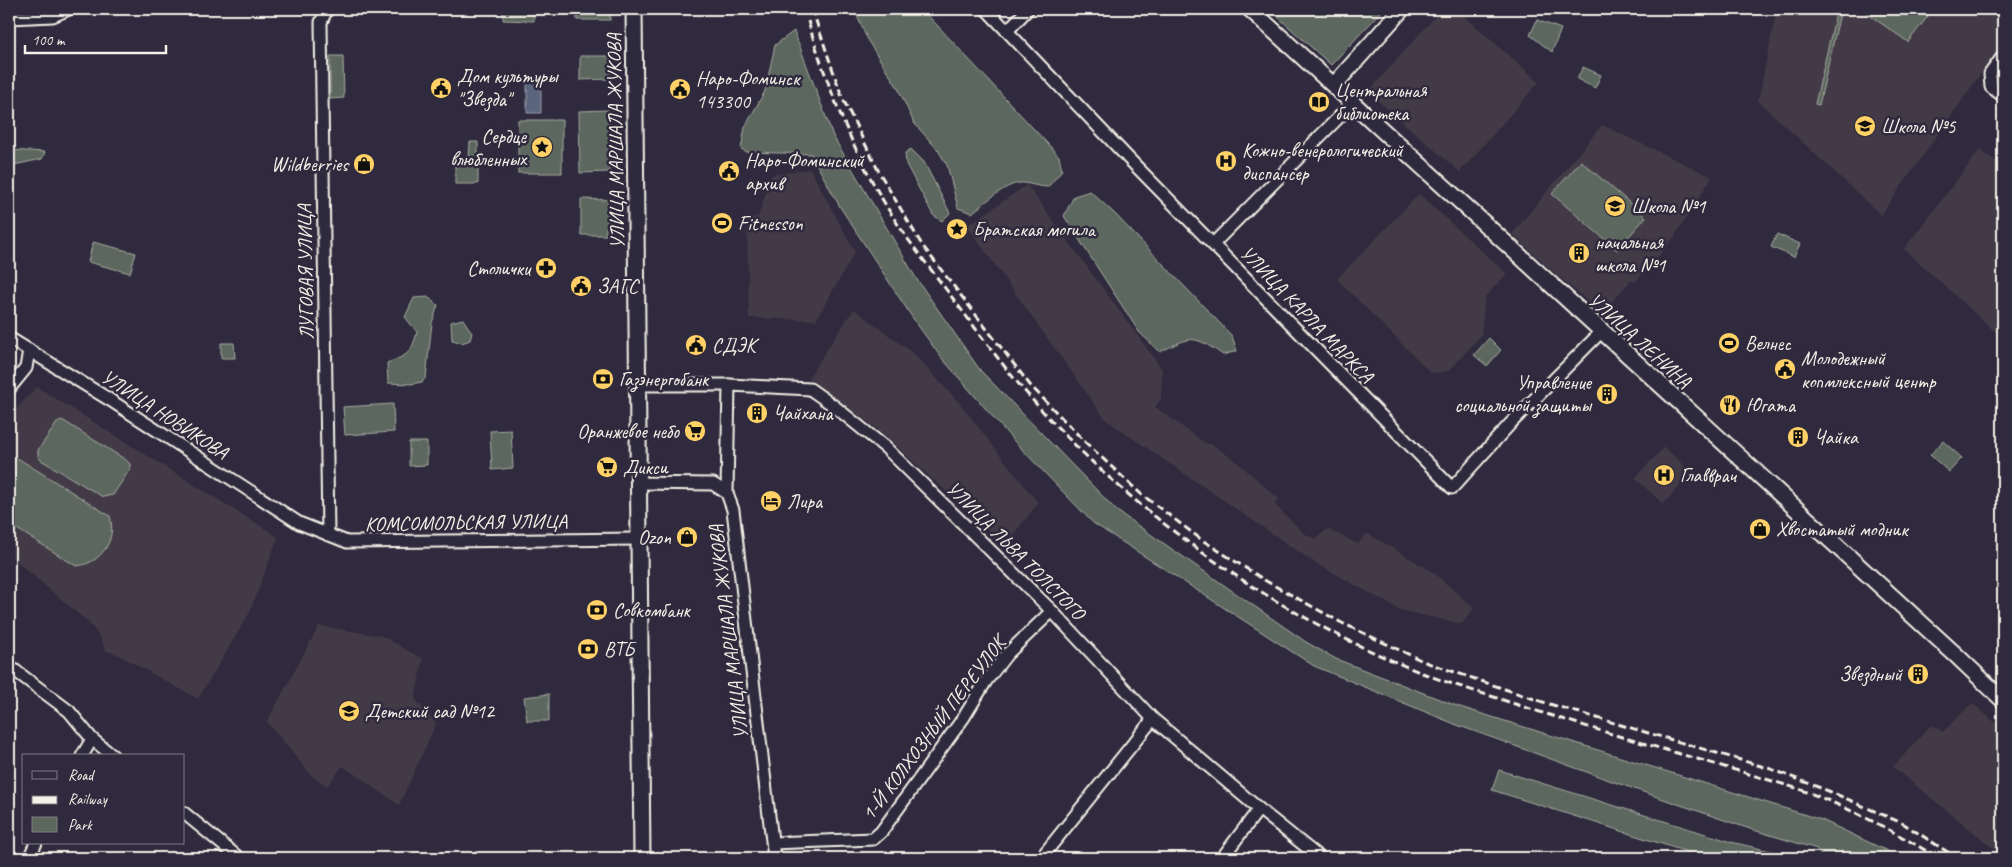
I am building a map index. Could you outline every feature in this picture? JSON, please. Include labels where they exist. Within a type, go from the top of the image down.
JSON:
[{"type":"street","points":[[9,18],[53,16],[70,9]]},
{"type":"street","points":[[321,9],[321,22]]},
{"type":"street","name":"ЛУГОВАЯ УЛИЦА","points":[[327,9],[321,22],[328,535]]},
{"type":"street","name":"УЛИЦА МАРШАЛА ЖУКОВА","points":[[634,9],[642,858]]},
{"type":"street","name":"УЛИЦА КАРЛА МАРКСА","points":[[986,9],[1130,160],[1452,488],[1512,423],[1602,331]]},
{"type":"street","points":[[1008,30],[1028,9]]},
{"type":"street","name":"УЛИЦА ЛЕНИНА","points":[[1250,9],[1335,84],[1353,103],[2003,700]]},
{"type":"street","points":[[1335,84],[1402,9]]},
{"type":"street","points":[[2003,56],[1990,74],[1991,87],[2003,96]]},
{"type":"street","points":[[1213,244],[1353,103]]},
{"type":"street","name":"УЛИЦА НОВИКОВА","points":[[9,338],[299,523]]},
{"type":"street","points":[[9,389],[26,368],[29,350]]},
{"type":"street","name":"УЛИЦА ЛЬВА ТОЛСТОГО","points":[[637,385],[729,385],[810,390],[834,406],[886,448],[1052,611],[1153,719],[1258,809],[1320,858]]},
{"type":"street","name":"УЛИЦА МАРШАЛА ЖУКОВА","points":[[729,385],[727,493],[733,510],[774,858]]},
{"type":"street","points":[[638,483],[713,484],[727,493]]},
{"type":"street","name":"КОМСОМОЛЬСКАЯ УЛИЦА","points":[[299,523],[347,542],[638,539]]},
{"type":"street","name":"1-Й КОЛХОЗНЫЙ ПЕРЕУЛОК","points":[[773,843],[873,839],[881,832],[964,717],[986,681],[1007,654],[1052,611]]},
{"type":"street","points":[[9,666],[69,711],[92,738],[111,754]]},
{"type":"street","points":[[1042,858],[1153,719]]},
{"type":"street","points":[[83,754],[92,738]]},
{"type":"street","points":[[1222,858],[1258,809]]},
{"type":"street","points":[[185,814],[239,858]]},
{"type":"street","points":[[28,858],[35,844]]},
{"type":"shaded area","points":[[1442,9],[1456,9],[1539,82],[1460,172],[1368,92]]},
{"type":"shaded area","name":"Школа №5","points":[[1777,9],[2003,9],[2003,42],[1881,215],[1758,101]]},
{"type":"shaded area","name":"Школа №1","points":[[1602,125],[1712,177],[1673,239],[1638,279],[1634,282],[1631,280],[1602,313],[1512,234]]},
{"type":"shaded area","points":[[1980,150],[2003,166],[2003,339],[1904,249]]},
{"type":"shaded area","points":[[810,169],[855,252],[816,320],[749,318],[747,217],[758,217],[772,175]]},
{"type":"shaded area","points":[[1027,185],[1162,369],[1161,399],[1155,407],[1205,443],[1213,445],[1237,462],[1279,499],[1274,504],[1305,534],[1316,539],[1327,529],[1358,544],[1367,533],[1433,572],[1474,608],[1462,624],[1400,610],[1312,561],[1106,420],[967,226]]},
{"type":"shaded area","points":[[1419,194],[1507,274],[1485,297],[1481,335],[1449,371],[1431,373],[1337,279]]},
{"type":"shaded area","points":[[854,309],[914,354],[961,405],[1038,503],[1005,545],[881,432],[808,378]]},
{"type":"shaded area","points":[[37,387],[278,537],[249,614],[198,699],[115,653],[106,651],[100,637],[89,623],[9,555],[9,417]]},
{"type":"shaded area","name":"Главврач","points":[[1664,447],[1692,473],[1663,504],[1635,478]]},
{"type":"shaded area","name":"Детский сад №12","points":[[319,626],[382,636],[423,659],[415,699],[436,724],[399,805],[343,766],[327,786],[311,775],[267,722]]},
{"type":"shaded area","points":[[1972,703],[2003,729],[2003,856],[1893,767],[1931,725],[1943,732]]},
{"type":"green space","points":[[503,9],[534,9],[534,21],[503,20]]},
{"type":"green space","points":[[577,9],[610,9],[610,20],[577,20]]},
{"type":"green space","points":[[854,9],[922,9],[1059,156],[1062,170],[1048,187],[1018,183],[1004,189],[972,213],[958,208],[947,165],[938,150],[914,123],[898,88],[868,41]]},
{"type":"green space","points":[[1269,9],[1384,9],[1331,65]]},
{"type":"green space","points":[[1837,9],[1841,9],[1819,105],[1815,104]]},
{"type":"green space","points":[[1867,9],[1918,9],[1928,16],[1908,42],[1865,12]]},
{"type":"green space","points":[[1537,20],[1561,29],[1552,52],[1530,35]]},
{"type":"green space","points":[[794,31],[833,136],[916,278],[980,370],[1117,511],[1306,642],[1336,659],[1457,706],[1822,820],[1902,858],[1822,858],[1817,849],[1750,829],[1457,725],[1314,666],[1093,523],[1012,439],[940,356],[912,317],[840,207],[811,154],[747,152],[741,149],[745,127],[765,91],[775,45]]},
{"type":"green space","points":[[330,56],[343,56],[344,98],[330,99]]},
{"type":"green space","points":[[580,56],[610,56],[610,79],[580,80]]},
{"type":"green space","points":[[1583,67],[1601,75],[1595,88],[1577,79]]},
{"type":"green space","points":[[609,110],[610,172],[580,173],[579,111]]},
{"type":"green space","points":[[518,120],[562,120],[562,173],[518,173]]},
{"type":"green space","points":[[470,142],[478,142],[478,184],[455,184],[455,159],[469,159]]},
{"type":"green space","points":[[911,149],[924,162],[950,213],[942,221],[933,215],[906,164],[905,153]]},
{"type":"green space","points":[[9,150],[45,152],[42,159],[14,165],[9,164]]},
{"type":"green space","points":[[1581,161],[1646,217],[1617,250],[1552,194]]},
{"type":"green space","points":[[1090,191],[1115,214],[1232,336],[1237,351],[1223,355],[1205,343],[1186,340],[1160,352],[1139,332],[1064,216],[1074,196]]},
{"type":"green space","points":[[581,199],[613,200],[613,228],[606,228],[606,235],[581,235]]},
{"type":"green space","points":[[1777,234],[1800,244],[1794,257],[1771,247]]},
{"type":"green space","points":[[93,242],[136,253],[130,273],[88,262]]},
{"type":"green space","points":[[428,297],[438,305],[432,323],[426,377],[422,382],[411,384],[388,383],[387,363],[399,358],[410,350],[417,332],[405,317],[414,298]]},
{"type":"green space","points":[[463,319],[472,333],[470,340],[462,343],[452,340],[451,322]]},
{"type":"green space","points":[[1489,338],[1501,350],[1487,366],[1474,355]]},
{"type":"green space","points":[[221,343],[234,343],[235,358],[221,358]]},
{"type":"green space","points":[[393,404],[394,432],[345,435],[343,407]]},
{"type":"green space","points":[[62,420],[130,464],[130,469],[113,495],[103,497],[41,460],[38,456],[38,450],[57,423]]},
{"type":"green space","points":[[511,430],[513,468],[492,470],[490,431]]},
{"type":"green space","points":[[1943,441],[1962,458],[1949,472],[1930,455]]},
{"type":"green space","points":[[409,442],[427,442],[427,465],[409,466]]},
{"type":"green space","points":[[9,459],[19,459],[110,516],[112,525],[109,542],[100,556],[93,561],[76,566],[9,524]]},
{"type":"green space","points":[[549,694],[549,721],[527,721],[524,697]]},
{"type":"green space","points":[[1499,770],[1735,843],[1802,858],[1706,858],[1492,790]]},
{"type":"water","points":[[541,79],[541,113],[527,113],[527,80]]},
{"type":"railway","points":[[812,9],[842,97],[879,172],[922,245],[1030,385],[1085,442],[1141,494],[1202,540],[1266,581],[1342,623],[1425,662],[1546,703],[1771,769],[1831,792],[1904,824],[1957,858]]},
{"type":"railway","points":[[808,21],[844,124],[881,197],[917,251],[1005,368],[1064,434],[1109,477],[1157,518],[1207,556],[1260,591],[1314,622],[1369,650],[1425,674],[1570,721],[1799,789],[1870,820],[1938,858]]},
{"type":"place","name":"Дом культуры \"Звезда\"","points":[[441,88]]},
{"type":"place","name":"Наро-Фоминск 143300","points":[[680,89]]},
{"type":"place","name":"Центральная библиотека","points":[[1319,102]]},
{"type":"place","name":"Школа №5","points":[[1865,126]]},
{"type":"place","name":"Сердце влюбленных","points":[[542,147]]},
{"type":"place","name":"Кожно-венерологический диспансер","points":[[1226,161]]},
{"type":"place","name":"Wildberries","points":[[364,164]]},
{"type":"place","name":"Наро-Фоминский архив","points":[[729,171]]},
{"type":"place","name":"Школа №1","points":[[1615,206]]},
{"type":"place","name":"Fitnesson","points":[[722,223]]},
{"type":"place","name":"Братская могила","points":[[957,229]]},
{"type":"place","name":"начальная школа №1","points":[[1579,253]]},
{"type":"place","name":"Столички","points":[[546,268]]},
{"type":"place","name":"ЗАГС","points":[[581,286]]},
{"type":"place","name":"Велнес","points":[[1729,343]]},
{"type":"place","name":"СДЭК","points":[[696,345]]},
{"type":"place","name":"Молодежный копмлексный центр","points":[[1785,369]]},
{"type":"place","name":"Газэнергобанк","points":[[603,379]]},
{"type":"place","name":"Управление социальной защиты","points":[[1607,394]]},
{"type":"place","name":"Югата","points":[[1730,405]]},
{"type":"place","name":"Чайхана","points":[[757,413]]},
{"type":"place","name":"Оранжевое небо","points":[[695,431]]},
{"type":"place","name":"Чайка","points":[[1798,437]]},
{"type":"place","name":"Дикси","points":[[607,467]]},
{"type":"place","name":"Главврач","points":[[1664,475]]},
{"type":"place","name":"Лира","points":[[771,501]]},
{"type":"place","name":"Хвостатый модник","points":[[1760,529]]},
{"type":"place","name":"Ozon","points":[[687,537]]},
{"type":"place","name":"Совкомбанк","points":[[597,610]]},
{"type":"place","name":"ВТБ","points":[[588,649]]},
{"type":"place","name":"Звездный","points":[[1918,674]]},
{"type":"place","name":"Детский сад №12","points":[[349,711]]}]
